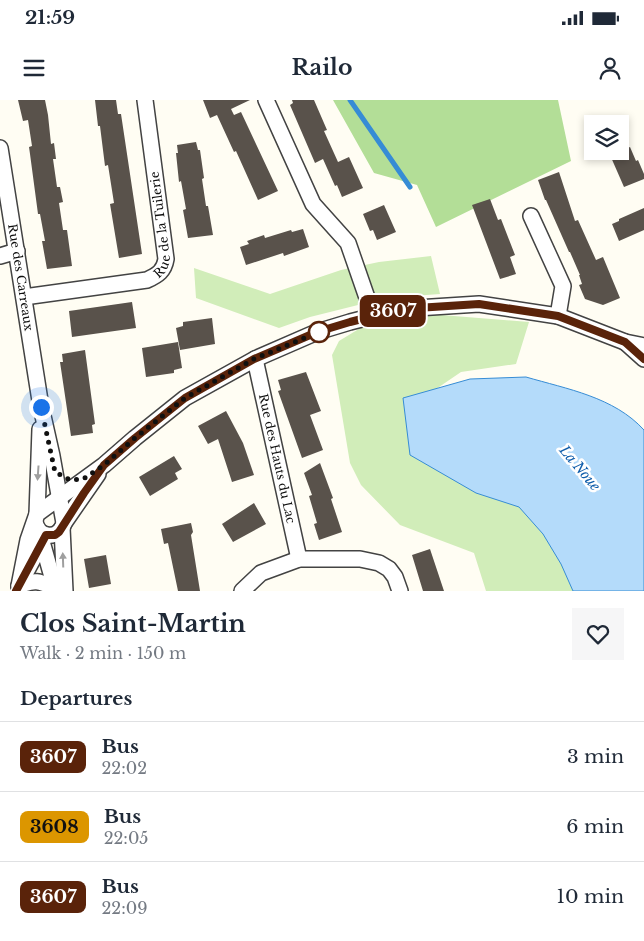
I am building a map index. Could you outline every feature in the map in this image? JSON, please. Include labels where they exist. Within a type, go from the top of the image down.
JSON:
[{"type":"street","name":"Rue de la Tuilerie","points":[[24,297],[147,280],[160,274],[166,259],[145,100]]},
{"type":"street","points":[[266,100],[312,204],[348,243],[373,315]]},
{"type":"street","name":"Rue des Carreaux","points":[[0,148],[41,407],[55,472],[63,522],[58,590]]},
{"type":"street","points":[[531,216],[563,286],[558,316]]},
{"type":"street","points":[[0,256],[17,251]]},
{"type":"street","points":[[17,588],[41,525],[59,498],[104,465],[185,398],[254,359],[317,332],[373,315],[401,309],[479,304],[558,316],[625,342],[644,346]]},
{"type":"street","points":[[625,342],[644,359]]},
{"type":"street","name":"Rue des Hauts du Lac","points":[[254,359],[299,559]]},
{"type":"street","name":"Rue des Carreaux","points":[[41,407],[41,525],[58,590]]},
{"type":"street","points":[[41,525],[55,535],[104,465]]},
{"type":"street","points":[[55,472],[70,480],[83,479]]},
{"type":"street","points":[[17,588],[28,540],[54,508],[63,522]]},
{"type":"street","points":[[242,591],[261,573],[299,559],[360,559],[379,563],[389,569],[395,577],[400,591]]},
{"type":"street","points":[[17,588],[30,581],[39,581],[58,590]]},
{"type":"green space","points":[[333,100],[558,100],[571,161],[436,227],[417,185],[374,173]]},
{"type":"green space","points":[[431,256],[440,294],[386,298],[310,317],[279,328],[196,298],[194,268],[270,294],[341,270],[379,262]]},
{"type":"green space","points":[[429,314],[529,322],[516,364],[461,372],[417,402],[529,503],[587,591],[486,591],[474,553],[400,525],[361,485],[350,463],[332,355],[339,341],[367,324]]},
{"type":"water","points":[[526,377],[573,390],[604,402],[619,409],[644,430],[644,591],[573,591],[561,564],[543,534],[519,507],[476,493],[410,455],[403,398],[470,379]]},
{"type":"building","points":[[18,100],[45,100],[51,144],[54,143],[56,159],[53,159],[57,187],[60,187],[63,202],[59,203],[63,230],[67,230],[72,266],[47,269],[42,241],[45,241],[40,214],[38,214],[29,147],[32,146],[28,120],[23,121]]},
{"type":"building","points":[[95,100],[116,100],[118,114],[121,114],[142,254],[119,258],[110,204],[114,203],[108,165],[105,166]]},
{"type":"building","points":[[203,100],[250,100],[231,109],[234,115],[241,112],[278,191],[258,200],[217,115],[210,118]]},
{"type":"building","points":[[292,100],[314,100],[327,130],[324,131],[338,162],[349,157],[363,188],[342,197],[323,159],[315,163],[290,105],[293,103]]},
{"type":"building","points":[[196,142],[198,150],[200,150],[206,206],[208,206],[213,235],[188,238],[183,210],[186,209],[181,181],[179,182],[176,153],[178,153],[177,145]]},
{"type":"building","points":[[629,147],[636,161],[638,160],[644,174],[644,179],[624,187],[612,160],[629,160]]},
{"type":"building","points":[[559,172],[575,221],[578,220],[596,260],[603,257],[620,298],[603,305],[585,299],[579,285],[582,284],[580,275],[545,200],[538,180]]},
{"type":"building","points":[[490,199],[498,220],[501,219],[515,255],[510,257],[516,274],[500,279],[472,205]]},
{"type":"building","points":[[384,205],[396,232],[377,240],[373,230],[370,231],[363,214]]},
{"type":"building","points":[[644,208],[644,230],[619,241],[612,224]]},
{"type":"building","points":[[303,229],[309,247],[284,256],[283,253],[246,265],[240,247],[249,244],[247,241],[264,235],[265,238],[291,230],[292,232]]},
{"type":"building","points":[[132,302],[136,328],[72,337],[69,311]]},
{"type":"building","points":[[212,318],[215,344],[180,350],[176,328],[183,326],[183,322]]},
{"type":"building","points":[[178,342],[182,368],[174,370],[174,373],[146,377],[142,348]]},
{"type":"building","points":[[85,350],[95,424],[92,425],[93,433],[71,436],[60,362],[63,362],[62,354]]},
{"type":"building","points":[[306,372],[321,411],[310,415],[323,450],[302,458],[278,391],[281,390],[278,380]]},
{"type":"building","points":[[226,411],[243,443],[254,475],[232,482],[218,439],[208,444],[198,426]]},
{"type":"building","points":[[174,456],[182,469],[175,473],[178,479],[150,496],[139,477]]},
{"type":"building","points":[[320,463],[333,498],[331,499],[342,532],[319,540],[314,524],[317,523],[309,496],[312,495],[304,473]]},
{"type":"building","points":[[254,503],[266,524],[233,542],[222,524]]},
{"type":"building","points":[[191,523],[193,532],[191,535],[200,591],[178,591],[168,543],[164,544],[161,529]]},
{"type":"building","points":[[430,549],[444,591],[423,591],[412,555]]},
{"type":"building","points":[[106,555],[111,584],[89,588],[84,559]]},
{"type":"waterway","name":"La Noue","points":[[350,100],[410,187]]},
{"type":"bus line","name":"3607","points":[[16,591],[46,535],[51,536],[59,532],[104,465],[135,438],[185,398],[254,359],[317,332],[373,315],[401,309],[479,304],[558,316],[625,342],[644,359]]},
{"type":"route","points":[[41,407],[55,472],[70,480],[83,479],[104,465],[185,398],[254,359],[319,332]]}]
